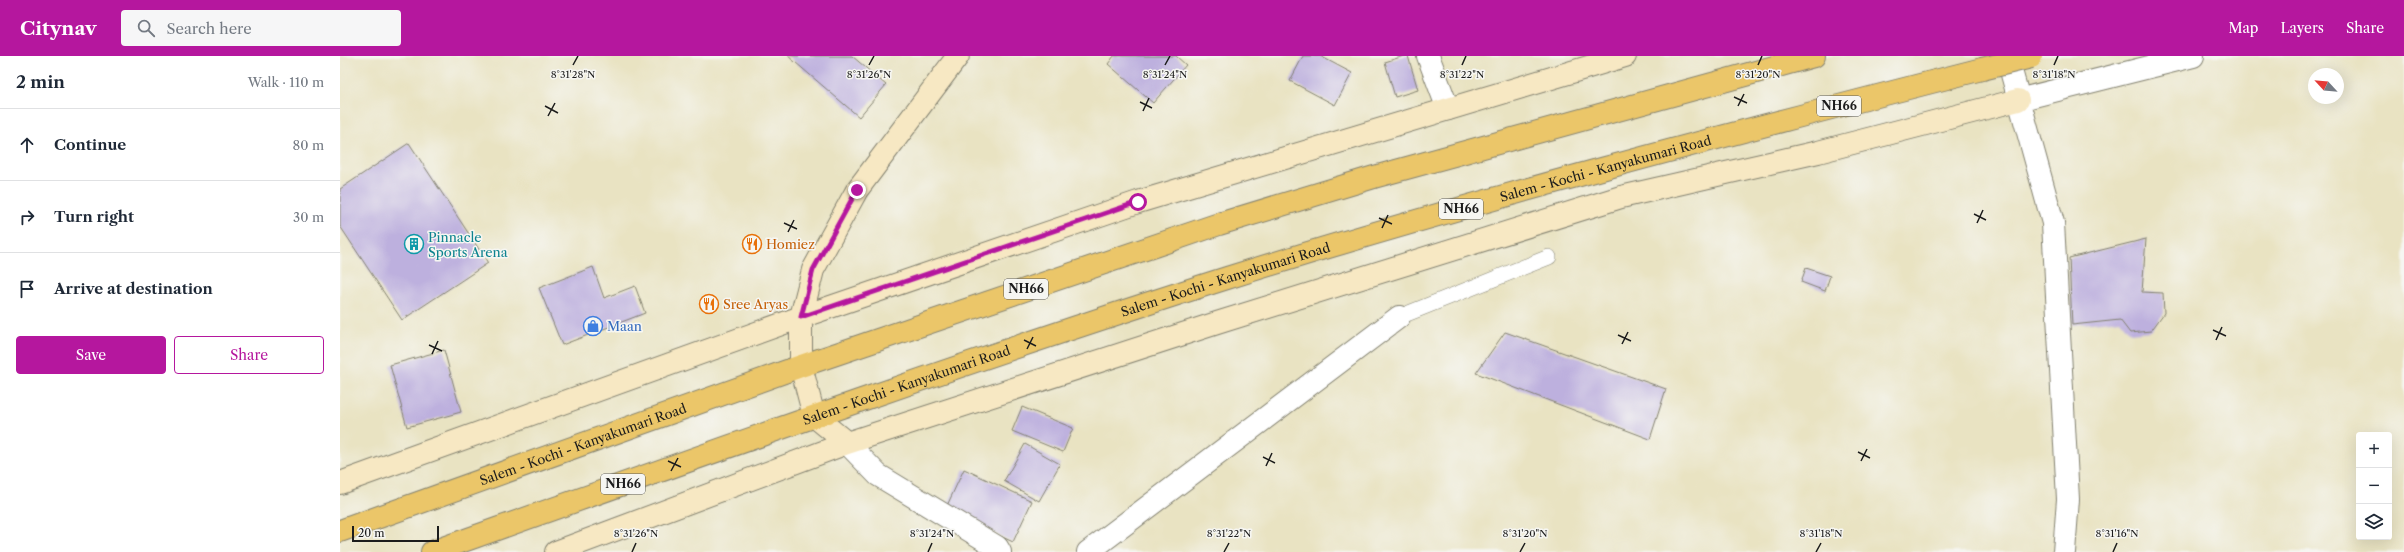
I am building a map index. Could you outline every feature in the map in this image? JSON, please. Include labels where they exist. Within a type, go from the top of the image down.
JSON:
[{"type":"highway","name":"Salem - Kochi - Kanyakumari Road","points":[[340,531],[801,366],[1219,224],[1382,175],[1814,56]]},
{"type":"highway","name":"Salem - Kochi - Kanyakumari Road","points":[[432,552],[814,416],[1226,279],[1391,229],[1697,142],[2033,56]]},
{"type":"street","points":[[958,56],[857,190],[813,270],[801,317],[801,366],[814,416],[847,443],[878,475],[997,547],[1000,552]]},
{"type":"street","points":[[1428,56],[1448,109]]},
{"type":"street","points":[[340,483],[801,317],[1138,202],[1625,56]]},
{"type":"street","points":[[2007,56],[2053,223],[2068,499],[2064,552]]},
{"type":"street","points":[[556,552],[847,443],[1210,326],[1622,197],[1818,152],[2192,56]]},
{"type":"street","points":[[1088,552],[1399,317]]},
{"type":"lane","points":[[1399,317],[1549,257]]},
{"type":"building","points":[[788,56],[852,56],[886,85],[859,117]]},
{"type":"building","points":[[1114,56],[1176,56],[1186,65],[1153,103],[1108,64]]},
{"type":"building","points":[[1303,56],[1320,56],[1352,73],[1335,105],[1290,81]]},
{"type":"building","points":[[1408,56],[1418,90],[1395,97],[1385,62]]},
{"type":"building","name":"Pinnacle Sports Arena","points":[[409,143],[488,263],[402,320],[340,226],[340,189]]},
{"type":"building","points":[[2146,239],[2142,292],[2163,293],[2164,313],[2151,331],[2130,333],[2120,320],[2072,325],[2069,258]]},
{"type":"building","points":[[593,267],[604,298],[635,286],[645,313],[562,345],[539,288]]},
{"type":"building","points":[[1806,268],[1830,276],[1825,291],[1801,282]]},
{"type":"building","points":[[1505,332],[1666,389],[1650,439],[1476,373]]},
{"type":"building","points":[[444,350],[461,412],[407,427],[390,365]]},
{"type":"building","points":[[1022,407],[1073,428],[1063,452],[1012,431]]},
{"type":"building","points":[[1025,444],[1060,464],[1039,501],[1004,481]]},
{"type":"building","points":[[964,469],[1032,501],[1013,542],[945,510]]},
{"type":"place","name":"Pinnacle Sports Arena","points":[[414,244]]},
{"type":"place","name":"Homiez","points":[[752,244]]},
{"type":"place","name":"Sree Aryas","points":[[709,304]]},
{"type":"place","name":"Maan","points":[[593,326]]},
{"type":"route","points":[[857,190],[813,270],[801,317],[1138,202]]}]
